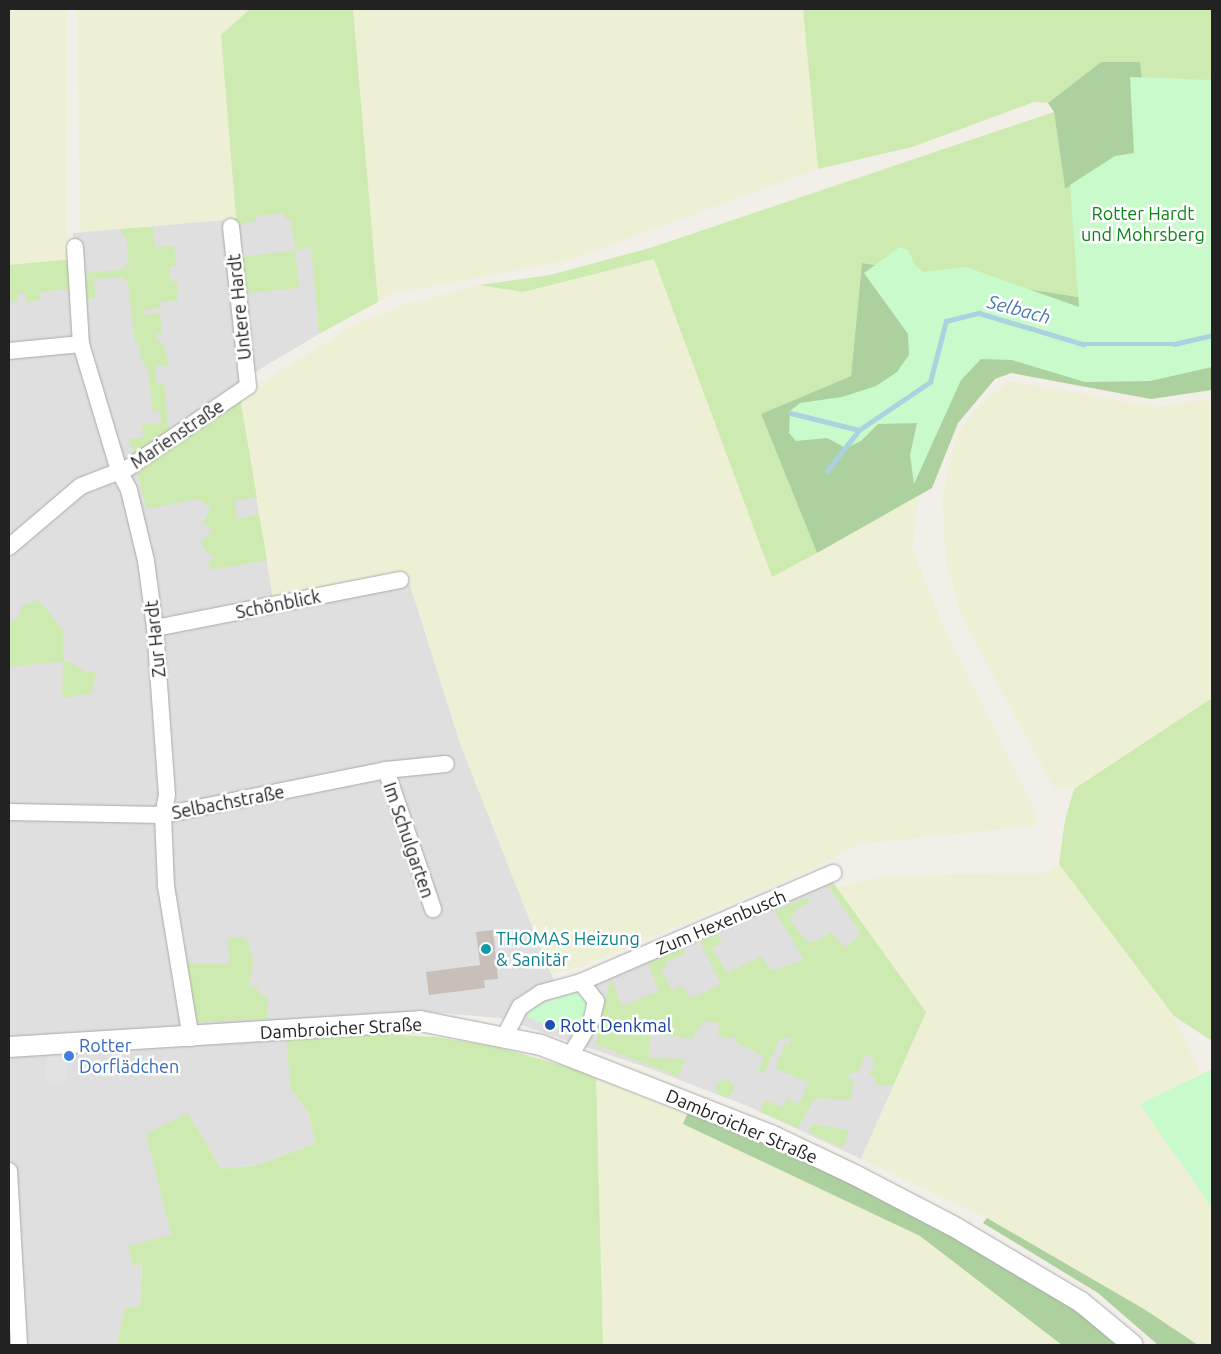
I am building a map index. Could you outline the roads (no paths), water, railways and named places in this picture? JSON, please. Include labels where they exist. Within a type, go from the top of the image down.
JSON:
[{"type":"street","name":"Untere Hardt","points":[[231,227],[248,386]]},
{"type":"street","name":"Zur Hardt","points":[[75,247],[81,344],[119,471],[129,490],[146,561],[155,628],[167,795],[163,815],[166,886],[192,1038]]},
{"type":"street","points":[[9,351],[81,344]]},
{"type":"street","name":"Marienstraße","points":[[9,547],[58,502],[81,486],[119,471],[248,386]]},
{"type":"street","name":"Schönblick","points":[[155,628],[400,580]]},
{"type":"street","name":"Selbachstraße","points":[[9,812],[163,815],[386,770],[446,764]]},
{"type":"street","name":"Im Schulgarten","points":[[386,770],[433,909]]},
{"type":"street","name":"Zum Hexenbusch","points":[[505,1036],[520,1007],[541,993],[581,982],[833,874]]},
{"type":"street","points":[[570,1056],[592,1019],[596,1001],[581,982]]},
{"type":"street","name":"Dambroicher Straße","points":[[9,1047],[192,1038],[420,1021],[505,1036],[570,1056],[771,1135],[855,1175],[953,1226],[1081,1302],[1133,1345]]},
{"type":"street","points":[[9,1170],[13,1293],[19,1345]]},
{"type":"waterway","name":"Selbach","points":[[791,413],[859,430],[930,382],[946,321],[979,313],[1083,344],[1174,344],[1212,335]]},
{"type":"waterway","points":[[827,471],[859,430]]},
{"type":"place","name":"THOMAS Heizung & Sanitär","points":[[486,949]]},
{"type":"place","name":"Rott Denkmal","points":[[550,1025]]},
{"type":"place","name":"Rotter Dorflädchen","points":[[69,1056]]},
{"type":"park label","name":"Rotter Hardt und Mohrsberg","points":[[1143,224]]}]
